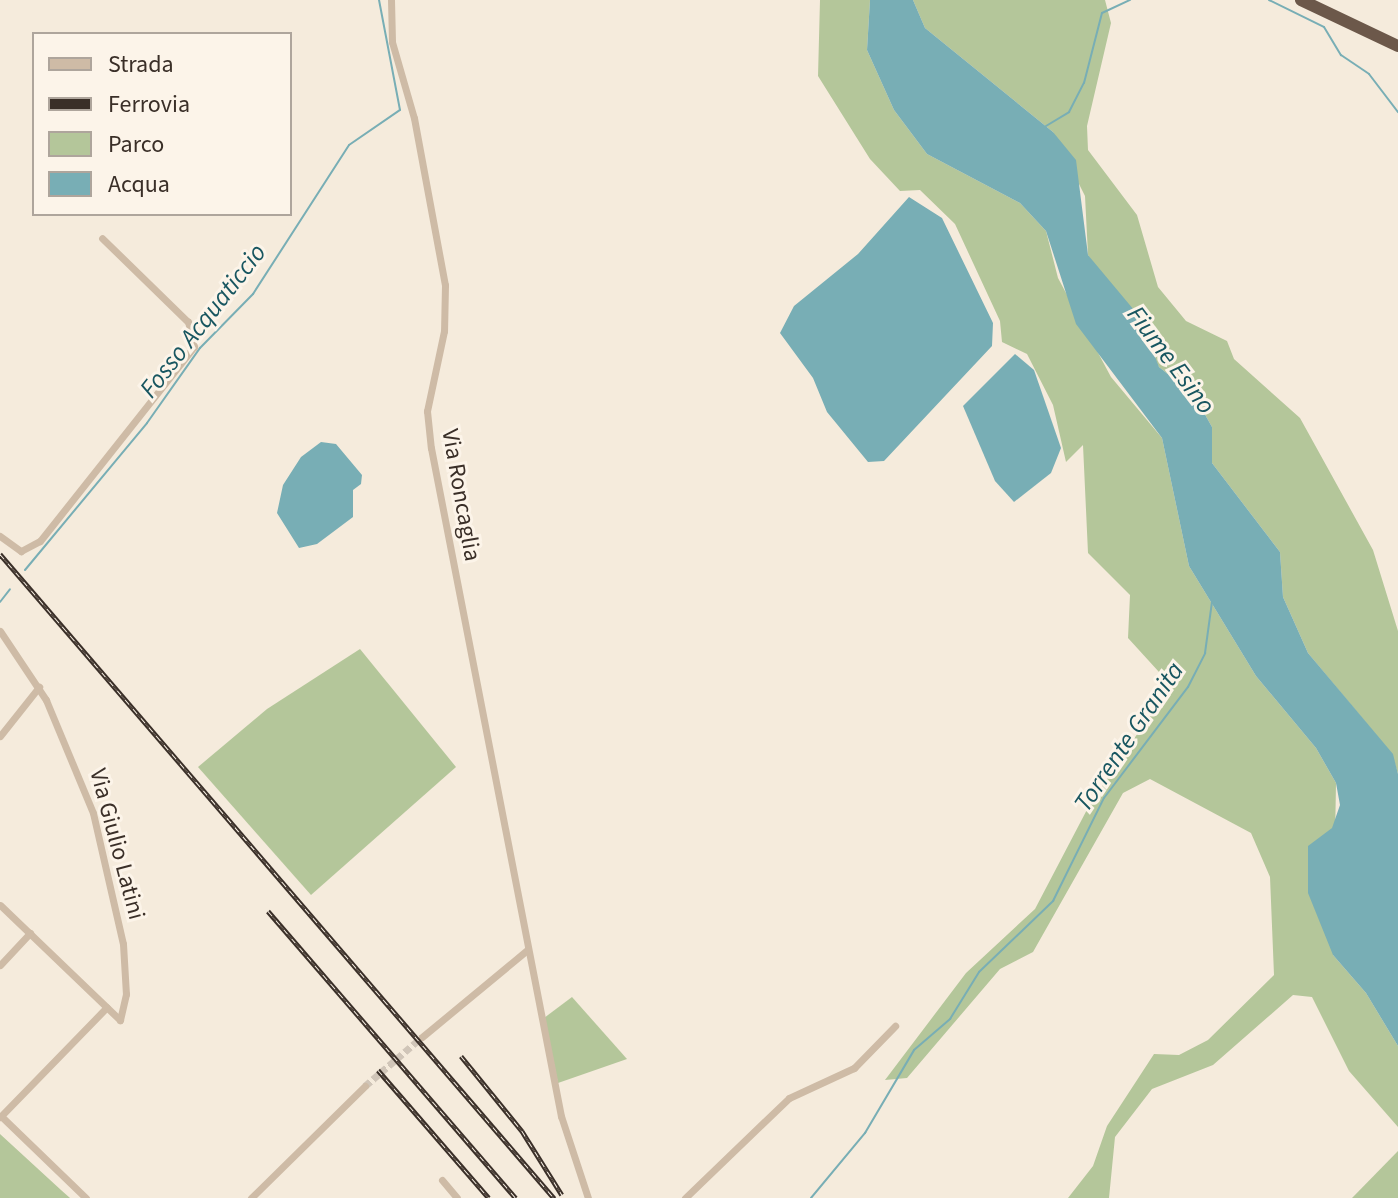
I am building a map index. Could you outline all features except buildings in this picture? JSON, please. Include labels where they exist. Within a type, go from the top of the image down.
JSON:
[{"type":"highway","points":[[1301,0],[1398,46]]},
{"type":"highway","points":[[1319,0],[1398,37]]},
{"type":"street","name":"Via Roncaglia","points":[[391,0],[392,42],[414,118],[445,285],[443,340],[427,411],[431,448],[563,1125],[588,1198]]},
{"type":"street","points":[[0,536],[21,551],[40,541],[194,347],[188,322],[102,238]]},
{"type":"street","name":"Via Giulio Latini","points":[[0,631],[39,687],[93,813],[120,925],[126,1008],[120,1020],[107,1007]]},
{"type":"street","points":[[0,736],[39,687]]},
{"type":"street","points":[[0,905],[107,1007],[0,1116],[86,1198]]},
{"type":"street","points":[[0,965],[30,933]]},
{"type":"street","points":[[422,1037],[527,950]]},
{"type":"street","points":[[685,1198],[789,1098],[854,1068],[895,1026]]},
{"type":"street","points":[[251,1198],[365,1086]]},
{"type":"street","points":[[442,1180],[457,1198]]},
{"type":"green space","points":[[820,0],[870,0],[867,50],[894,110],[927,154],[1020,203],[1046,231],[1058,278],[1111,377],[1162,438],[1189,566],[1256,676],[1316,748],[1336,783],[1333,955],[1366,993],[1398,1046],[1398,1127],[1349,1071],[1312,997],[1293,995],[1213,1065],[1152,1089],[1115,1137],[1109,1198],[1068,1198],[1093,1166],[1107,1126],[1154,1054],[1179,1055],[1208,1040],[1274,975],[1270,877],[1251,833],[1150,779],[1123,793],[1033,952],[1000,969],[907,1078],[885,1080],[966,973],[1035,909],[1091,802],[1159,702],[1159,672],[1128,638],[1130,595],[1088,553],[1083,445],[1066,462],[1053,405],[1027,354],[1002,342],[1000,321],[955,224],[920,190],[900,191],[870,159],[818,76]]},
{"type":"green space","points":[[913,0],[1105,0],[1111,23],[1087,126],[1088,150],[1137,215],[1158,287],[1186,321],[1227,341],[1234,359],[1300,418],[1373,550],[1398,631],[1398,774],[1392,754],[1308,653],[1283,597],[1280,552],[1212,463],[1212,427],[1194,395],[1159,367],[1088,255],[1085,196],[1053,132],[925,28]]},
{"type":"green space","points":[[360,649],[456,767],[311,895],[198,767],[267,709]]},
{"type":"green space","points":[[572,997],[627,1059],[558,1083],[544,1018]]},
{"type":"green space","points":[[0,1134],[61,1190],[70,1198],[0,1198]]},
{"type":"green space","points":[[1398,1151],[1398,1198],[1352,1198]]},
{"type":"water","points":[[870,0],[913,0],[925,28],[1053,132],[1076,160],[1088,255],[1139,316],[1159,367],[1194,395],[1212,427],[1212,463],[1280,552],[1283,597],[1308,653],[1393,754],[1398,774],[1398,1046],[1366,993],[1333,955],[1308,893],[1308,846],[1332,828],[1340,805],[1336,783],[1316,748],[1256,676],[1189,566],[1162,438],[1076,324],[1046,231],[1020,203],[927,154],[894,110],[867,50]]},
{"type":"water","points":[[909,197],[942,218],[993,323],[992,346],[884,461],[868,462],[827,412],[813,378],[780,333],[794,306],[858,254]]},
{"type":"water","points":[[1015,354],[1034,370],[1061,448],[1051,473],[1014,502],[995,481],[963,406]]},
{"type":"water","points":[[321,442],[336,444],[362,475],[361,484],[353,490],[353,517],[317,544],[299,548],[277,513],[283,485],[301,457]]},
{"type":"waterway","name":"Fosso Acquaticcio","points":[[25,570],[147,423],[200,348],[253,294],[349,145],[400,110],[379,0]]},
{"type":"waterway","points":[[1046,126],[1069,112],[1084,83],[1102,13],[1130,0]]},
{"type":"waterway","points":[[1269,0],[1324,27],[1341,55],[1369,74],[1398,112]]},
{"type":"waterway","name":"Fosso Acquaticcio","points":[[0,602],[10,589]]},
{"type":"waterway","name":"Torrente Granita","points":[[811,1198],[865,1133],[914,1050],[950,1019],[979,972],[1053,901],[1104,798],[1188,687],[1205,653],[1212,602]]},
{"type":"tunnel","points":[[365,1086],[422,1037]]},
{"type":"railway","points":[[0,554],[554,1198]]},
{"type":"railway","points":[[268,911],[516,1198]]},
{"type":"railway","points":[[461,1056],[522,1131],[562,1195]]},
{"type":"railway","points":[[378,1070],[489,1198]]},
{"type":"water label","name":"Fiume Esino","points":[[1171,360]]}]
